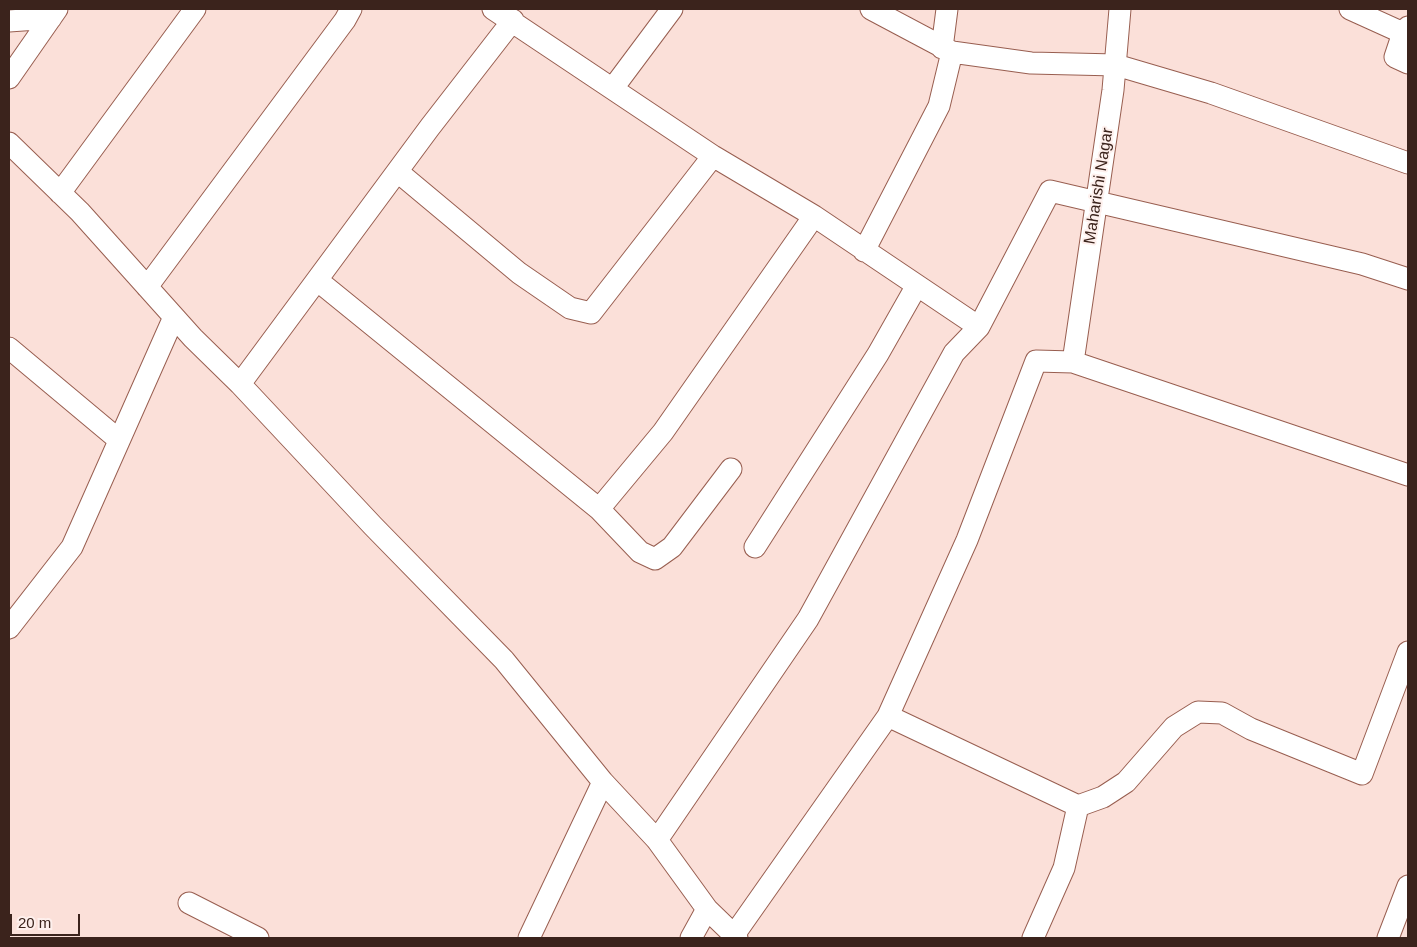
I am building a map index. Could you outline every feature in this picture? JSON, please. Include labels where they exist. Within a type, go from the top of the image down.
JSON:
[{"type":"street","points":[[60,193],[195,9]]},
{"type":"street","points":[[147,287],[339,28],[350,9]]},
{"type":"street","points":[[493,9],[513,20],[713,156],[814,216],[916,287],[979,327]]},
{"type":"street","points":[[613,88],[672,9]]},
{"type":"street","points":[[871,9],[947,50],[1031,63],[1116,65],[1211,93],[1408,163]]},
{"type":"street","points":[[864,251],[939,106],[947,50],[947,9]]},
{"type":"street","name":"Maharishi Nagar","points":[[1073,362],[1116,65],[1120,9]]},
{"type":"street","points":[[1350,9],[1406,30],[1395,57],[1408,63]]},
{"type":"street","points":[[9,21],[54,13]]},
{"type":"street","points":[[9,78],[54,13]]},
{"type":"street","points":[[240,384],[513,20]]},
{"type":"street","points":[[9,143],[60,193],[174,317],[504,660],[603,782],[658,840],[707,909],[736,937],[888,716],[966,540],[1036,361],[1073,362],[1408,475]]},
{"type":"street","points":[[398,172],[519,273],[570,308],[591,313],[713,156]]},
{"type":"street","points":[[658,840],[808,619],[954,354],[979,327],[1050,191],[1362,264],[1408,279]]},
{"type":"street","points":[[599,509],[663,432],[814,216]]},
{"type":"street","points":[[317,280],[599,509],[640,552],[655,559],[672,547],[731,469]]},
{"type":"street","points":[[755,547],[878,354],[916,287]]},
{"type":"street","points":[[9,628],[72,547],[174,317]]},
{"type":"street","points":[[9,348],[119,440]]},
{"type":"street","points":[[888,716],[1078,806],[1103,796],[1126,782],[1174,727],[1198,712],[1222,713],[1251,729],[1362,774],[1408,652]]},
{"type":"street","points":[[529,938],[603,782]]},
{"type":"street","points":[[1033,938],[1064,868],[1078,806]]},
{"type":"street","points":[[1388,938],[1408,886]]},
{"type":"street","points":[[189,903],[258,938]]},
{"type":"street","points":[[691,938],[707,909]]}]
